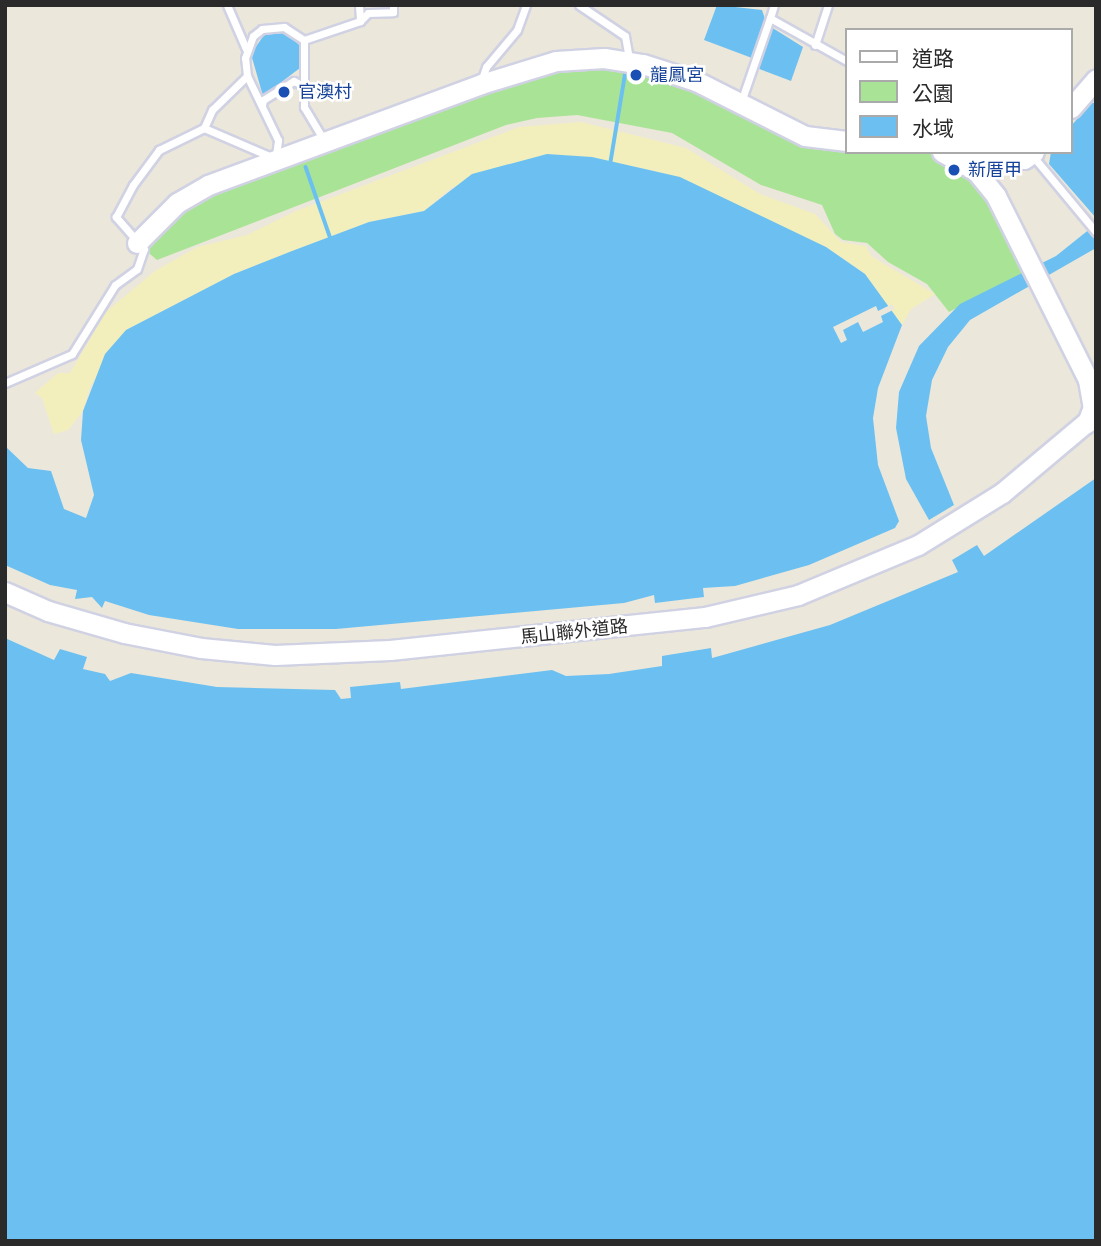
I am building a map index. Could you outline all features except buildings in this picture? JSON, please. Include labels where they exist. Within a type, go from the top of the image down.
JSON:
[{"type":"street","points":[[138,243],[192,193],[481,84],[556,61],[629,61],[682,75],[805,136],[846,141]]},
{"type":"street","points":[[1073,106],[1096,79]]},
{"type":"street","points":[[948,154],[967,164],[990,187],[1094,388],[1091,419]]},
{"type":"street","name":"馬山聯外道路","points":[[5,592],[48,611],[124,633],[201,648],[275,655],[390,650],[678,621],[798,595],[896,556],[988,504],[1091,419]]},
{"type":"lane","points":[[204,128],[272,161],[278,139],[247,76],[246,49],[227,5]]},
{"type":"lane","points":[[359,5],[360,22]]},
{"type":"lane","points":[[246,49],[253,36],[275,26],[304,40],[360,22],[368,13],[393,12],[393,5]]},
{"type":"lane","points":[[481,84],[486,67],[517,30],[526,5]]},
{"type":"lane","points":[[579,5],[625,36],[629,61]]},
{"type":"lane","points":[[741,103],[774,5]]},
{"type":"lane","points":[[815,44],[828,5]]},
{"type":"lane","points":[[770,18],[846,60]]},
{"type":"lane","points":[[304,40],[304,107],[316,130],[328,141]]},
{"type":"lane","points":[[5,383],[72,354],[115,285],[137,269],[144,248],[118,222],[118,211],[154,155],[204,128],[212,110],[247,76]]},
{"type":"lane","points":[[262,107],[263,100],[294,81],[303,87]]},
{"type":"lane","points":[[1024,154],[1096,232]]},
{"type":"green space","points":[[590,58],[741,102],[846,141],[846,154],[946,154],[967,164],[1032,268],[949,312],[927,284],[888,262],[867,243],[843,240],[835,234],[822,205],[761,185],[672,133],[577,115],[537,118],[506,125],[157,260],[144,249],[162,217],[229,177]]},
{"type":"sand","points":[[581,122],[686,148],[760,194],[815,214],[841,242],[866,246],[871,256],[935,294],[911,309],[902,325],[865,274],[826,247],[652,170],[547,154],[451,188],[424,211],[369,222],[234,274],[126,330],[90,387],[83,411],[68,430],[54,434],[42,398],[35,393],[58,373],[70,373],[106,312],[155,271],[197,247],[247,235],[296,211],[519,127]]},
{"type":"water","points":[[717,5],[762,10],[765,19],[752,58],[704,40]]},
{"type":"water","points":[[771,27],[803,47],[791,81],[757,68]]},
{"type":"water","points":[[277,31],[291,35],[299,45],[300,68],[263,96],[251,54],[264,35]]},
{"type":"water","points":[[1091,103],[1096,103],[1096,218],[1049,164],[1051,154],[1073,154],[1073,124]]},
{"type":"water","points":[[547,154],[592,157],[680,177],[826,247],[865,274],[902,325],[878,388],[873,418],[878,465],[899,521],[895,528],[809,565],[735,586],[703,588],[704,597],[655,603],[654,595],[624,603],[336,629],[238,629],[149,615],[105,601],[102,608],[92,597],[75,599],[77,590],[50,585],[5,565],[5,446],[28,468],[51,471],[64,509],[86,518],[94,495],[81,440],[83,411],[105,354],[126,330],[234,274],[369,222],[424,211],[472,174]]},
{"type":"water","points":[[1096,224],[1096,248],[970,320],[948,347],[932,380],[926,416],[931,448],[954,505],[929,520],[906,479],[896,428],[899,392],[919,346],[960,304],[1056,256]]},
{"type":"water","points":[[1096,478],[1096,1241],[5,1241],[5,638],[54,660],[60,649],[87,657],[83,669],[105,674],[110,681],[131,673],[217,687],[335,690],[341,699],[351,698],[350,687],[400,682],[401,689],[552,670],[566,676],[609,674],[662,666],[662,656],[711,648],[712,658],[830,625],[958,572],[952,560],[977,545],[984,556]]},
{"type":"pier","points":[[892,304],[895,309],[881,316],[883,322],[863,332],[858,322],[843,330],[847,340],[841,343],[833,327],[876,306],[878,311]]},
{"type":"waterway","points":[[610,165],[625,74]]},
{"type":"waterway","points":[[306,167],[332,242]]},
{"type":"place","name":"龍鳳宮","points":[[636,75]]},
{"type":"place","name":"官澳村","points":[[284,92]]},
{"type":"place","name":"新厝甲","points":[[954,170]]}]
